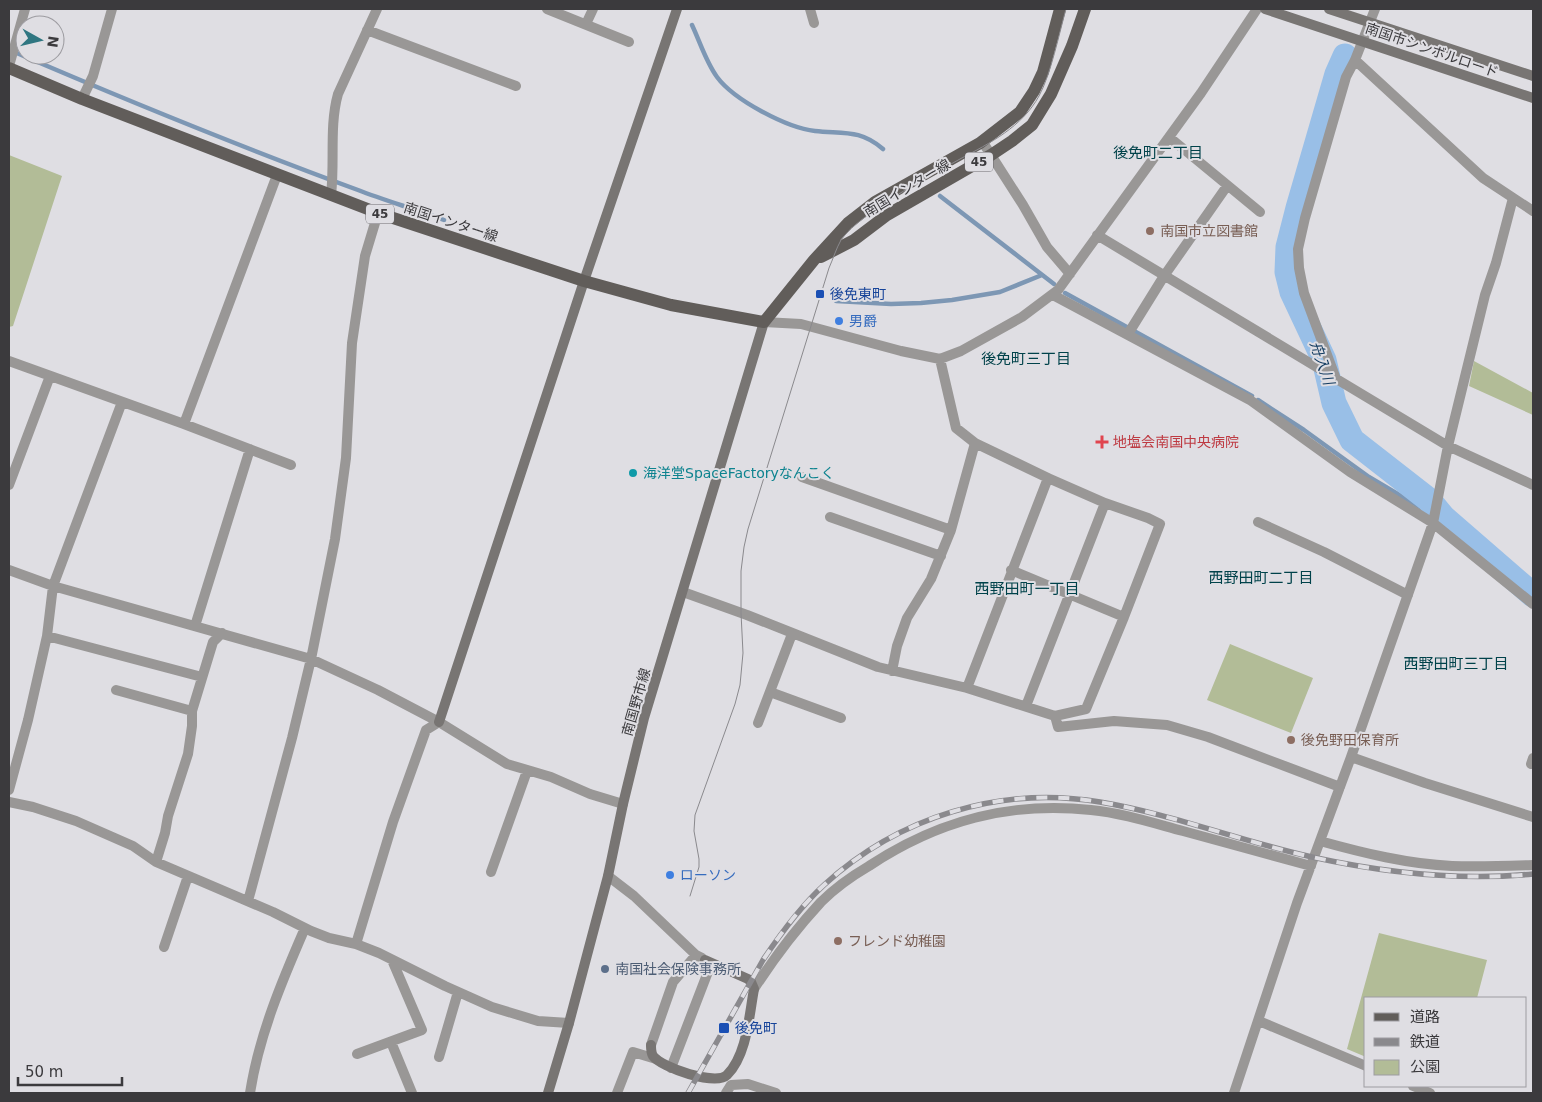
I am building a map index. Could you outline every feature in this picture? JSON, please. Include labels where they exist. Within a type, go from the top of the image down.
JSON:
[{"type":"main road","name":"南国インター線","points":[[9,67],[85,94],[277,175],[378,213],[584,281],[671,305],[764,322],[814,260],[848,223],[875,202],[982,141],[1020,112],[1034,91],[1043,72],[1060,9]]},
{"type":"main road","name":"南国インター線","points":[[814,260],[854,240],[887,215],[991,155],[1022,134],[1039,116],[1051,94],[1072,46],[1085,9]]},
{"type":"street","points":[[9,67],[25,9]]},
{"type":"street","points":[[85,94],[93,76],[112,9]]},
{"type":"street","points":[[331,195],[334,174],[334,108],[338,94],[377,9]]},
{"type":"street","points":[[548,9],[628,42]]},
{"type":"street","points":[[586,24],[593,9]]},
{"type":"street","points":[[356,944],[393,822],[426,730],[439,722],[584,281],[677,9]]},
{"type":"street","points":[[810,9],[814,23]]},
{"type":"street","points":[[764,322],[800,324],[901,351],[940,359],[962,352],[1022,317],[1053,295],[1070,274],[1200,93],[1257,9]]},
{"type":"street","name":"南国市シンボルロード","points":[[1264,9],[1533,98]]},
{"type":"street","name":"南国市シンボルロード","points":[[1329,9],[1533,76]]},
{"type":"street","points":[[1334,378],[1304,293],[1299,268],[1298,249],[1305,218],[1344,86],[1375,9]]},
{"type":"street","points":[[367,30],[516,86]]},
{"type":"street","points":[[1355,60],[1483,178],[1533,211]]},
{"type":"street","points":[[1169,136],[1260,212]]},
{"type":"street","points":[[982,141],[1047,247],[1070,274]]},
{"type":"street","points":[[184,424],[277,175]]},
{"type":"street","points":[[1128,334],[1164,276],[1227,186]]},
{"type":"street","points":[[1234,1093],[1297,903],[1351,757],[1433,523],[1448,446],[1484,295],[1496,263],[1513,198]]},
{"type":"street","points":[[248,901],[292,738],[311,659],[337,530],[346,458],[352,343],[365,256],[378,213]]},
{"type":"street","points":[[1097,235],[1448,446],[1533,485]]},
{"type":"street","points":[[1053,295],[1250,400],[1350,472],[1433,523],[1533,604]]},
{"type":"street","name":"南国野市線","points":[[548,1093],[570,1023],[608,876],[644,718],[764,322]]},
{"type":"street","points":[[682,592],[747,615],[878,668],[967,688],[1055,716],[1086,709],[1160,524],[1106,504],[1048,478],[975,442],[956,428],[940,359]]},
{"type":"street","points":[[9,361],[291,465]]},
{"type":"street","points":[[9,484],[50,376]]},
{"type":"street","points":[[9,790],[28,720],[47,636],[53,586],[122,402]]},
{"type":"street","points":[[892,671],[897,646],[907,618],[931,579],[951,530],[975,442]]},
{"type":"street","points":[[195,626],[250,449]]},
{"type":"street","points":[[802,476],[951,530]]},
{"type":"street","points":[[967,688],[1048,478]]},
{"type":"street","points":[[1026,706],[1106,504]]},
{"type":"street","points":[[830,517],[941,556]]},
{"type":"street","points":[[1258,522],[1324,552],[1408,595]]},
{"type":"street","points":[[9,570],[53,586],[311,659],[378,690],[439,722],[507,764],[623,804]]},
{"type":"street","points":[[1011,570],[1124,617]]},
{"type":"street","points":[[156,862],[168,816],[188,754],[192,711],[213,642],[222,633]]},
{"type":"street","points":[[758,723],[792,634]]},
{"type":"street","points":[[47,636],[202,678]]},
{"type":"street","points":[[116,690],[192,711]]},
{"type":"street","points":[[770,692],[841,718]]},
{"type":"street","points":[[1055,716],[1058,727],[1114,721],[1167,725],[1208,737],[1340,787]]},
{"type":"street","points":[[1351,757],[1425,783],[1533,817]]},
{"type":"street","points":[[491,872],[527,771]]},
{"type":"street","points":[[9,802],[33,807],[76,822],[133,846],[156,862],[329,938],[356,944],[379,953],[458,992],[512,1014],[538,1021],[570,1023]]},
{"type":"street","points":[[727,1085],[742,1052],[754,989],[774,959],[822,901],[848,879],[886,854],[927,833],[965,819],[1024,809],[1093,810],[1166,827],[1311,866]]},
{"type":"street","points":[[1320,841],[1355,851],[1441,865],[1533,865]]},
{"type":"street","points":[[164,947],[188,876]]},
{"type":"street","points":[[608,876],[634,896],[704,959],[748,979],[754,989]]},
{"type":"street","points":[[250,1093],[260,1043],[284,975],[305,928]]},
{"type":"street","points":[[656,1059],[651,1051],[651,1045],[673,982],[704,959]]},
{"type":"street","points":[[671,1068],[704,959]]},
{"type":"street","points":[[357,1054],[422,1030],[392,960]]},
{"type":"street","points":[[439,1056],[458,992]]},
{"type":"street","points":[[1259,1021],[1364,1065]]},
{"type":"street","points":[[391,1042],[412,1093]]},
{"type":"street","points":[[617,1093],[633,1052],[656,1059],[671,1068],[708,1079],[720,1079],[727,1085],[748,1084],[776,1093]]},
{"type":"street","points":[[1415,1087],[1430,1093]]},
{"type":"green space","points":[[9,155],[62,176],[13,326],[9,327]]},
{"type":"green space","points":[[1474,361],[1533,393],[1533,415],[1469,386]]},
{"type":"green space","points":[[1230,644],[1313,678],[1291,733],[1207,700]]},
{"type":"green space","points":[[1379,933],[1487,960],[1477,997],[1364,997],[1364,1056],[1347,1049]]},
{"type":"waterway","points":[[692,25],[706,58],[717,77],[725,86],[748,103],[790,125],[815,131],[859,135],[883,149]]},
{"type":"waterway","points":[[12,51],[227,140],[314,174],[444,220]]},
{"type":"waterway","name":"舟入川","points":[[1345,56],[1337,74],[1288,247],[1287,272],[1292,292],[1324,360],[1334,403],[1352,440],[1429,500],[1443,517],[1533,595]]},
{"type":"waterway","points":[[940,196],[1054,284]]},
{"type":"waterway","points":[[836,301],[891,304],[952,300],[1000,292],[1042,275]]},
{"type":"waterway","points":[[1065,293],[1252,396]]},
{"type":"waterway","points":[[1258,400],[1304,430],[1369,477],[1430,513]]},
{"type":"tram line","points":[[690,896],[699,867],[694,831],[695,815],[740,685],[743,653],[741,571],[748,529],[836,250],[841,240],[859,221],[915,184],[994,140],[1024,117],[1043,87],[1066,9]]},
{"type":"railway","points":[[688,1093],[763,960],[807,902],[853,861],[884,841],[918,824],[953,812],[989,803],[1026,798],[1063,798],[1100,802],[1153,813],[1285,851],[1339,863],[1394,871],[1450,876],[1478,877],[1533,874]]},
{"type":"place","name":"南国市立図書館","points":[[1150,231]]},
{"type":"place","name":"後免東町","points":[[820,294]]},
{"type":"place","name":"男爵","points":[[839,321]]},
{"type":"place","name":"地塩会南国中央病院","points":[[1102,442]]},
{"type":"place","name":"海洋堂SpaceFactoryなんこく","points":[[633,473]]},
{"type":"place","name":"後免野田保育所","points":[[1291,740]]},
{"type":"place","name":"ローソン","points":[[670,875]]},
{"type":"place","name":"フレンド幼稚園","points":[[838,941]]},
{"type":"place","name":"南国社会保険事務所","points":[[605,969]]},
{"type":"place","name":"後免町","points":[[724,1028]]},
{"type":"district","name":"後免町二丁目","points":[[1158,153]]},
{"type":"district","name":"後免町三丁目","points":[[1026,359]]},
{"type":"district","name":"西野田町二丁目","points":[[1261,578]]},
{"type":"district","name":"西野田町一丁目","points":[[1027,589]]},
{"type":"district","name":"西野田町三丁目","points":[[1456,664]]}]
